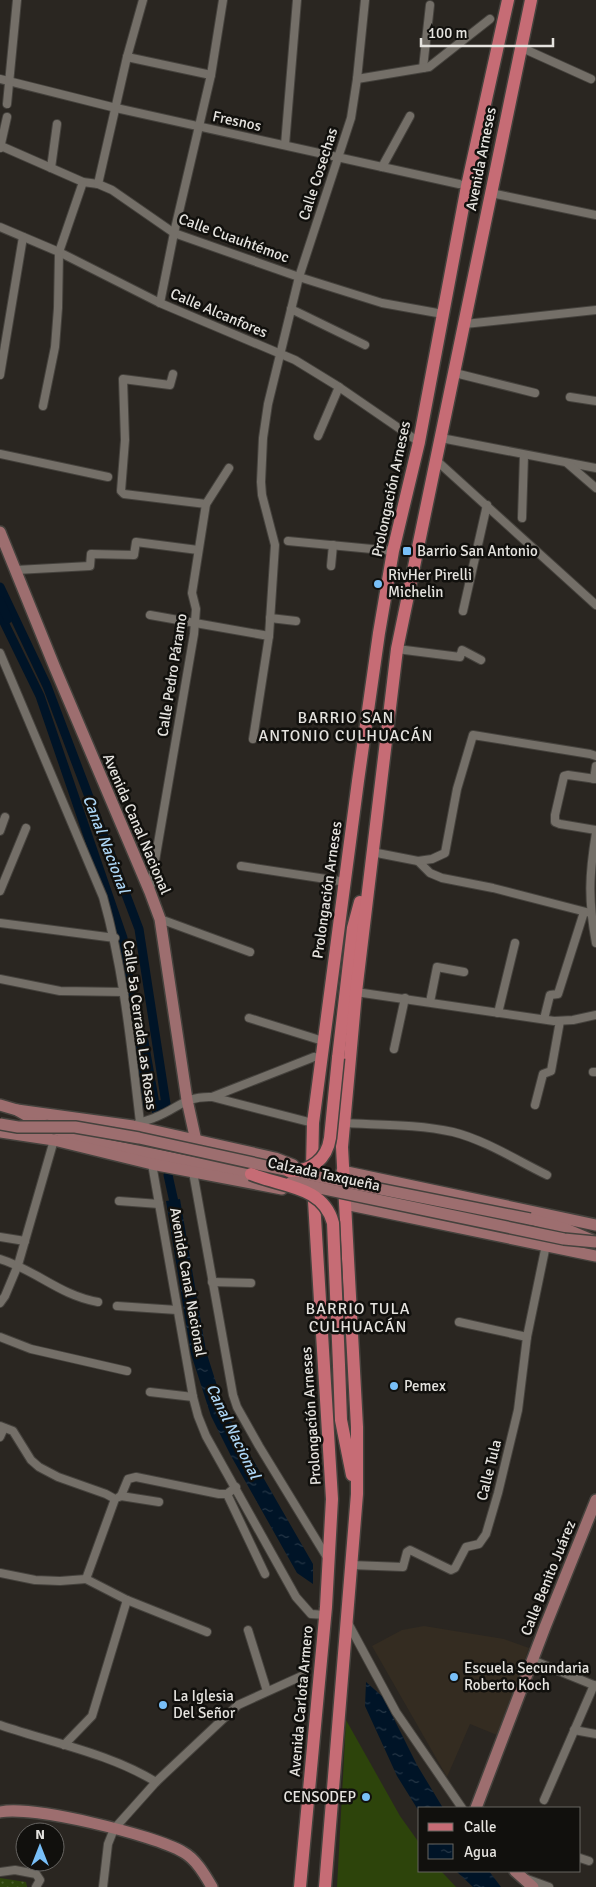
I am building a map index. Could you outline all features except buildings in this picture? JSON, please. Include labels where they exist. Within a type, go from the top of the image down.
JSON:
[{"type":"main road","name":"Avenida Arneses","points":[[463,185],[508,0]]},
{"type":"main road","name":"Avenida Arneses","points":[[465,324],[531,0]]},
{"type":"main road","name":"Prolongación Arneses","points":[[326,1611],[332,1476],[327,1439],[312,1168],[313,1123],[379,633],[393,551],[419,442],[443,314],[463,185]]},
{"type":"main road","points":[[325,1887],[357,1494],[357,1428],[342,1171],[343,1123],[356,992],[397,649],[465,324]]},
{"type":"main road","name":"Avenida Canal Nacional","points":[[0,532],[160,920],[187,1100],[196,1141]]},
{"type":"main road","points":[[290,1171],[302,1170],[314,1165],[327,1151],[353,928],[370,871]]},
{"type":"main road","name":"Calzada Taxqueña","points":[[0,1105],[17,1110],[136,1124],[196,1141],[275,1158],[293,1165],[302,1176],[308,1176],[312,1168]]},
{"type":"main road","name":"Calzada Taxqueña","points":[[17,1110],[36,1121],[70,1136],[97,1143],[564,1239],[596,1242]]},
{"type":"main road","name":"Calzada Taxqueña","points":[[0,1124],[74,1127],[139,1138],[290,1171],[530,1219],[566,1228],[596,1242]]},
{"type":"main road","name":"Calzada Taxqueña","points":[[0,1132],[54,1140],[152,1164],[314,1197]]},
{"type":"main road","points":[[267,1186],[276,1181],[280,1175],[280,1168],[275,1158]]},
{"type":"main road","name":"Calzada Taxqueña","points":[[342,1171],[596,1225]]},
{"type":"main road","points":[[251,1174],[309,1192],[321,1201],[329,1212],[332,1223],[340,1365],[341,1420],[357,1494]]},
{"type":"main road","points":[[382,1211],[372,1204],[370,1193],[374,1185],[385,1180]]},
{"type":"main road","name":"Calzada Taxqueña","points":[[345,1204],[546,1244],[596,1256]]},
{"type":"main road","name":"Calle Benito Juárez","points":[[476,1807],[532,1660],[596,1500]]},
{"type":"main road","name":"Avenida Carlota Armero","points":[[300,1887],[326,1611]]},
{"type":"main road","points":[[0,1812],[32,1812],[114,1829],[166,1844],[185,1852],[201,1868],[212,1887]]},
{"type":"main road","points":[[518,1873],[532,1887]]},
{"type":"street","points":[[7,104],[17,0]]},
{"type":"street","points":[[98,184],[127,57],[143,0]]},
{"type":"street","points":[[160,303],[174,233],[211,74],[223,0]]},
{"type":"street","points":[[285,146],[297,0]]},
{"type":"street","name":"Calle Cosechas","points":[[253,740],[269,636],[275,545],[262,495],[261,482],[263,438],[268,404],[299,277],[351,118],[365,0]]},
{"type":"street","points":[[423,68],[430,5]]},
{"type":"street","points":[[357,79],[429,67],[490,20]]},
{"type":"street","points":[[520,47],[592,78]]},
{"type":"street","points":[[127,57],[211,74]]},
{"type":"street","name":"Fresnos","points":[[0,79],[116,108],[463,185]]},
{"type":"street","points":[[382,168],[410,116]]},
{"type":"street","points":[[0,147],[7,117]]},
{"type":"street","points":[[51,168],[57,124]]},
{"type":"street","name":"Calle Cuauhtémoc","points":[[0,147],[83,182],[98,184],[112,190],[174,233],[299,277],[382,302],[443,314]]},
{"type":"street","points":[[43,406],[55,347],[59,252],[83,182]]},
{"type":"street","points":[[491,193],[596,215]]},
{"type":"street","name":"Calle Alcanfores","points":[[0,227],[59,252],[160,303],[295,360],[419,442]]},
{"type":"street","points":[[0,375],[23,237]]},
{"type":"street","points":[[291,309],[365,345]]},
{"type":"street","points":[[465,324],[596,310]]},
{"type":"street","points":[[455,373],[535,393]]},
{"type":"street","points":[[173,374],[170,385],[123,379],[125,440],[120,491],[124,494],[206,504]]},
{"type":"street","points":[[318,436],[338,387]]},
{"type":"street","points":[[570,397],[596,401]]},
{"type":"street","points":[[441,438],[596,468]]},
{"type":"street","points":[[0,454],[108,477]]},
{"type":"street","points":[[522,518],[524,455]]},
{"type":"street","points":[[437,460],[596,605]]},
{"type":"street","points":[[567,463],[596,488]]},
{"type":"street","name":"Calle Pedro Páramo","points":[[150,892],[195,624],[196,609],[192,593],[206,504],[229,468]]},
{"type":"street","points":[[463,612],[486,505]]},
{"type":"street","points":[[288,541],[393,551]]},
{"type":"street","points":[[16,570],[90,566],[91,554],[134,555],[136,542],[198,550]]},
{"type":"street","points":[[331,566],[333,544]]},
{"type":"street","points":[[150,615],[269,636]]},
{"type":"street","points":[[270,618],[296,621]]},
{"type":"street","points":[[397,649],[460,657],[462,650],[481,660]]},
{"type":"street","name":"Calle 5a Cerrada Las Rosas","points":[[0,653],[103,897],[114,938],[124,992],[136,1124]]},
{"type":"street","points":[[372,852],[418,861],[432,859],[445,853],[457,789],[473,735],[596,756]]},
{"type":"street","points":[[596,766],[595,779],[564,776],[555,822],[596,831],[590,870],[588,912],[596,943]]},
{"type":"street","points":[[0,831],[5,817]]},
{"type":"street","points":[[0,891],[26,828]]},
{"type":"street","points":[[418,861],[430,873],[442,878],[493,888],[588,912]]},
{"type":"street","points":[[241,866],[346,882]]},
{"type":"street","points":[[544,1020],[550,995],[558,994],[588,912]]},
{"type":"street","points":[[160,920],[250,952]]},
{"type":"street","points":[[0,923],[114,938]]},
{"type":"street","points":[[498,1013],[515,943]]},
{"type":"street","points":[[430,1002],[437,967],[464,972]]},
{"type":"street","points":[[0,978],[60,991],[124,992]]},
{"type":"street","points":[[356,992],[544,1020],[560,1021],[596,1015]]},
{"type":"street","points":[[394,1049],[405,998]]},
{"type":"street","points":[[250,1018],[323,1041]]},
{"type":"street","points":[[535,1105],[543,1074],[551,1071],[560,1021]]},
{"type":"street","points":[[212,1097],[314,1057]]},
{"type":"street","points":[[136,1124],[157,1117],[198,1096],[212,1097],[313,1123]]},
{"type":"street","points":[[343,1123],[428,1128],[454,1133],[480,1142],[547,1175]]},
{"type":"street","points":[[0,1303],[8,1291],[18,1265],[54,1140]]},
{"type":"street","name":"Avenida Canal Nacional","points":[[152,1164],[177,1310],[198,1416],[206,1436],[296,1597],[311,1614],[326,1611]]},
{"type":"street","name":"Avenida Canal Nacional","points":[[193,1172],[233,1396],[328,1559]]},
{"type":"street","points":[[119,1201],[159,1204]]},
{"type":"street","points":[[0,1237],[25,1241]]},
{"type":"street","name":"Calle Tula","points":[[352,1565],[403,1567],[407,1552],[410,1550],[451,1570],[455,1568],[466,1547],[479,1544],[486,1534],[518,1410],[527,1337],[546,1244]]},
{"type":"street","points":[[0,1259],[18,1265],[66,1293],[81,1299],[98,1302]]},
{"type":"street","points":[[212,1282],[251,1283]]},
{"type":"street","points":[[117,1306],[177,1310]]},
{"type":"street","points":[[459,1322],[527,1337]]},
{"type":"street","points":[[0,1337],[31,1349],[127,1371]]},
{"type":"street","points":[[150,1392],[193,1397]]},
{"type":"street","points":[[0,1437],[2,1427],[13,1430],[31,1460],[44,1470],[58,1477],[118,1498],[159,1502]]},
{"type":"street","points":[[86,1579],[118,1498],[128,1480],[132,1478],[173,1484],[219,1494],[227,1494],[236,1487]]},
{"type":"street","points":[[227,1494],[265,1574]]},
{"type":"street","points":[[0,1574],[35,1580],[86,1579],[127,1600],[207,1632]]},
{"type":"street","points":[[64,1745],[92,1716],[127,1600]]},
{"type":"street","points":[[346,1619],[396,1712],[461,1807]]},
{"type":"street","points":[[248,1630],[267,1692]]},
{"type":"street","points":[[532,1660],[595,1685],[544,1800]]},
{"type":"street","points":[[103,1887],[108,1844],[114,1829],[156,1782],[238,1705],[304,1676]]},
{"type":"street","points":[[0,1726],[134,1769],[156,1782]]},
{"type":"street","points":[[574,1730],[596,1734]]},
{"type":"street","points":[[581,1858],[589,1861]]},
{"type":"street","points":[[0,1872],[15,1870],[36,1874],[40,1880],[36,1887]]},
{"type":"street","points":[[518,1873],[549,1887]]},
{"type":"shaded area","name":"Escuela Secundaria Roberto Koch","points":[[424,1626],[504,1639],[529,1648],[497,1735],[470,1724],[447,1777],[372,1646],[402,1630]]},
{"type":"green space","name":"CENSODEP","points":[[346,1720],[400,1816],[418,1841],[418,1872],[442,1872],[456,1887],[337,1887]]},
{"type":"green space","points":[[0,1878],[26,1882],[27,1887],[0,1887]]},
{"type":"water","name":"Canal Nacional","points":[[180,1199],[206,1351],[219,1392],[233,1425],[313,1564],[313,1584],[297,1573],[231,1456],[211,1416],[191,1354],[166,1201]]},
{"type":"water","points":[[366,1682],[383,1697],[417,1765],[442,1807],[418,1807],[418,1810],[397,1776],[365,1706]]},
{"type":"water","points":[[457,1872],[490,1872],[501,1887],[473,1887]]},
{"type":"waterway","name":"Canal Nacional","points":[[0,587],[47,686],[139,929],[166,1104],[148,1106],[123,938],[40,696],[0,614]]},
{"type":"waterway","name":"Canal Nacional","points":[[0,601],[8,619]]},
{"type":"waterway","name":"Canal Nacional","points":[[144,1041],[156,1110]]},
{"type":"waterway","name":"Canal Nacional","points":[[168,1175],[176,1211]]},
{"type":"place","name":"Barrio San Antonio","points":[[407,551]]},
{"type":"place","name":"RivHer Pirelli Michelin","points":[[378,584]]},
{"type":"place","name":"Pemex","points":[[394,1386]]},
{"type":"place","name":"Escuela Secundaria Roberto Koch","points":[[454,1677]]},
{"type":"place","name":"La Iglesia Del Señor","points":[[163,1705]]},
{"type":"place","name":"CENSODEP","points":[[366,1797]]},
{"type":"district","name":"BARRIO SAN ANTONIO CULHUACÁN","points":[[346,726]]},
{"type":"district","name":"BARRIO TULA CULHUACÁN","points":[[358,1317]]}]
